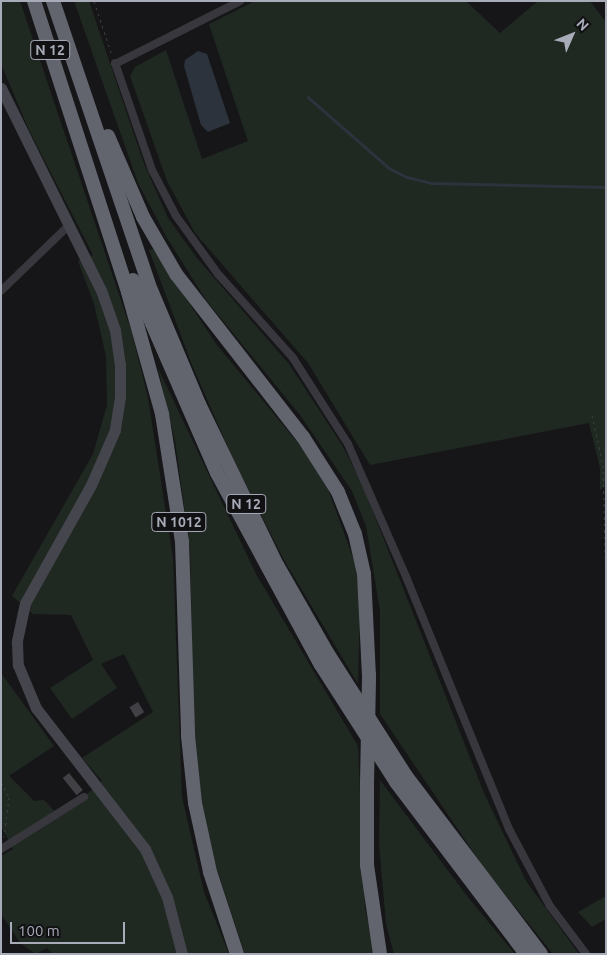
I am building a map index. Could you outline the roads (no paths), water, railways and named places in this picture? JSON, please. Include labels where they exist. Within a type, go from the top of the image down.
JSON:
[{"type":"highway","name":"N 12","points":[[34,1],[67,98],[158,342],[217,473],[267,570],[321,665],[396,782],[526,954]]},
{"type":"highway","name":"N 12","points":[[53,1],[151,290],[199,404],[278,565],[328,654],[406,776],[541,954]]},
{"type":"highway","points":[[62,1],[112,147],[153,235],[201,310],[295,427],[338,492],[355,534],[364,574],[369,676],[367,865],[380,954]]},
{"type":"highway","name":"N 1012","points":[[67,98],[142,338],[162,414],[183,556],[188,736],[195,803],[210,872],[237,954]]},
{"type":"street","points":[[240,1],[115,64],[152,170],[176,216],[218,274],[293,358],[348,444],[404,570],[509,829],[550,906],[586,954]]},
{"type":"street","points":[[1,88],[100,290],[115,330],[120,397],[104,458],[25,603],[17,642],[18,665],[39,713],[118,810],[144,849],[167,897],[182,954]]},
{"type":"street","points":[[1,290],[68,226]]},
{"type":"street","points":[[1,849],[84,797]]},
{"type":"waterway","points":[[308,97],[389,168],[407,177],[431,183],[606,187]]}]
